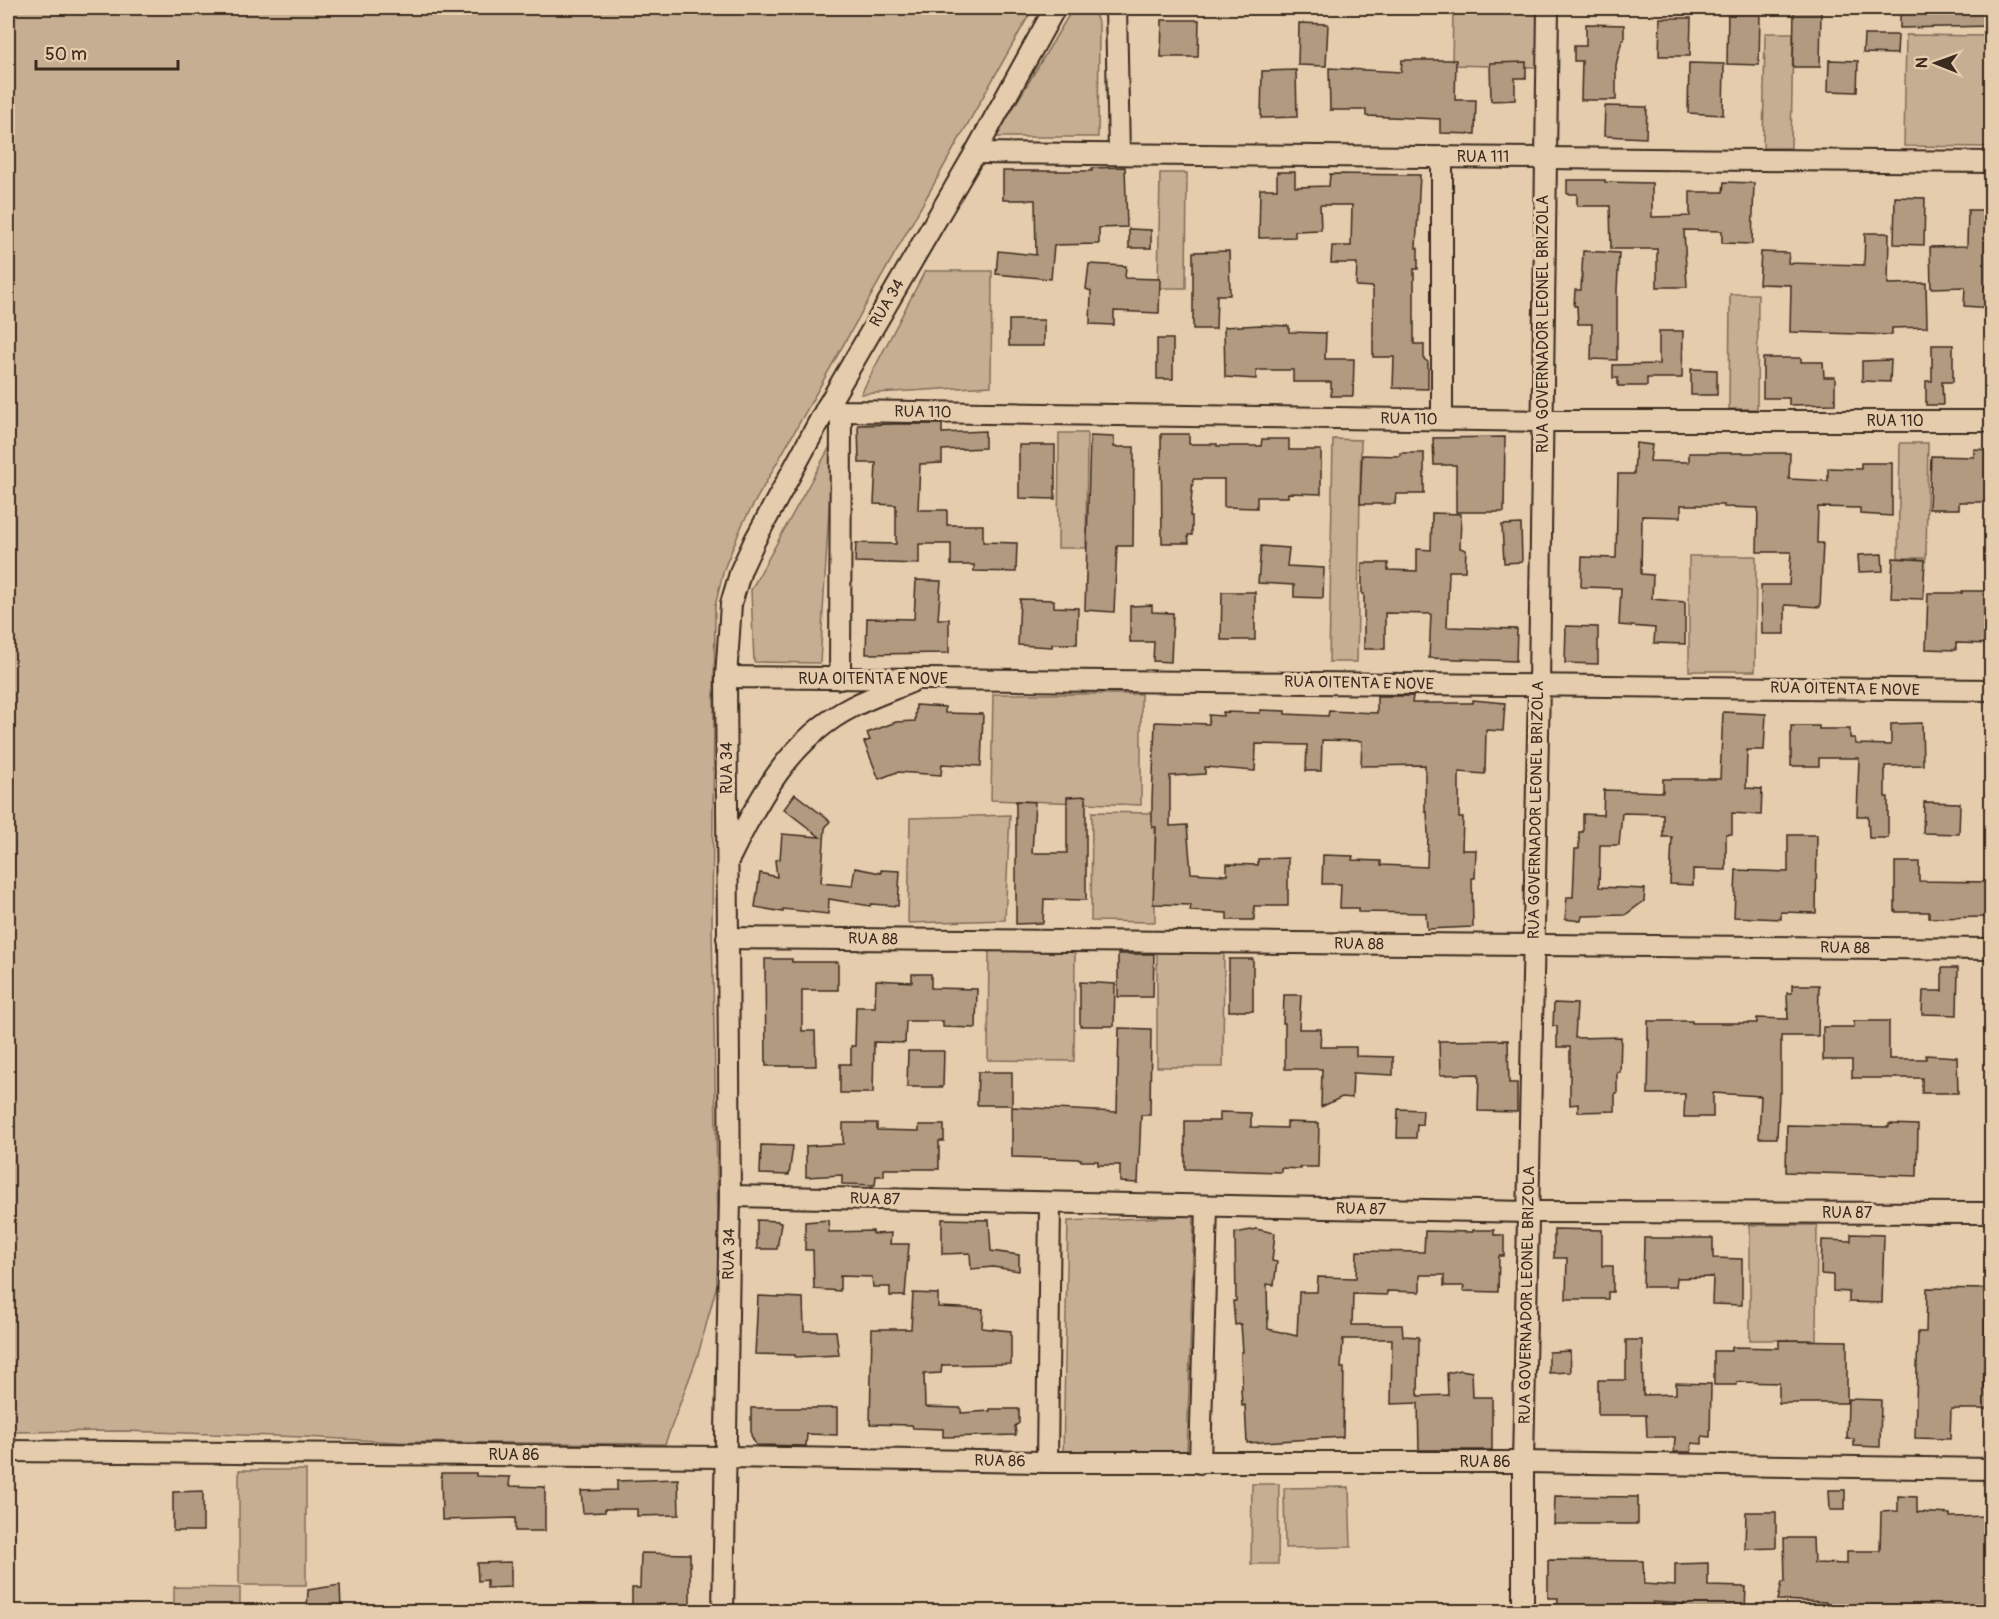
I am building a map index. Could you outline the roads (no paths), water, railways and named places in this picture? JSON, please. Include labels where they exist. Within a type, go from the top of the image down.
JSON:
[{"type":"street","name":"RUA 34","points":[[723,1611],[730,1196],[726,677],[731,604],[741,570],[834,409],[1055,8]]},
{"type":"street","points":[[1116,8],[1119,154]]},
{"type":"street","name":"RUA GOVERNADOR LEONEL BRIZOLA","points":[[1523,1611],[1523,1462],[1539,685],[1548,8]]},
{"type":"street","name":"RUA 111","points":[[975,153],[1992,162]]},
{"type":"street","points":[[1442,157],[1442,419]]},
{"type":"street","points":[[834,409],[840,679]]},
{"type":"street","name":"RUA 110","points":[[834,409],[1543,421],[1992,421]]},
{"type":"street","name":"RUA OITENTA E NOVE","points":[[726,677],[1992,690]]},
{"type":"street","points":[[727,862],[766,788],[786,762],[816,731],[851,708],[919,679]]},
{"type":"street","name":"RUA 88","points":[[727,938],[1992,949]]},
{"type":"street","name":"RUA 87","points":[[730,1196],[1529,1212],[1992,1213]]},
{"type":"street","points":[[1047,1462],[1050,1204]]},
{"type":"street","points":[[1200,1463],[1207,1206]]},
{"type":"street","name":"RUA 86","points":[[8,1451],[1047,1462],[1523,1462],[1992,1469]]}]
